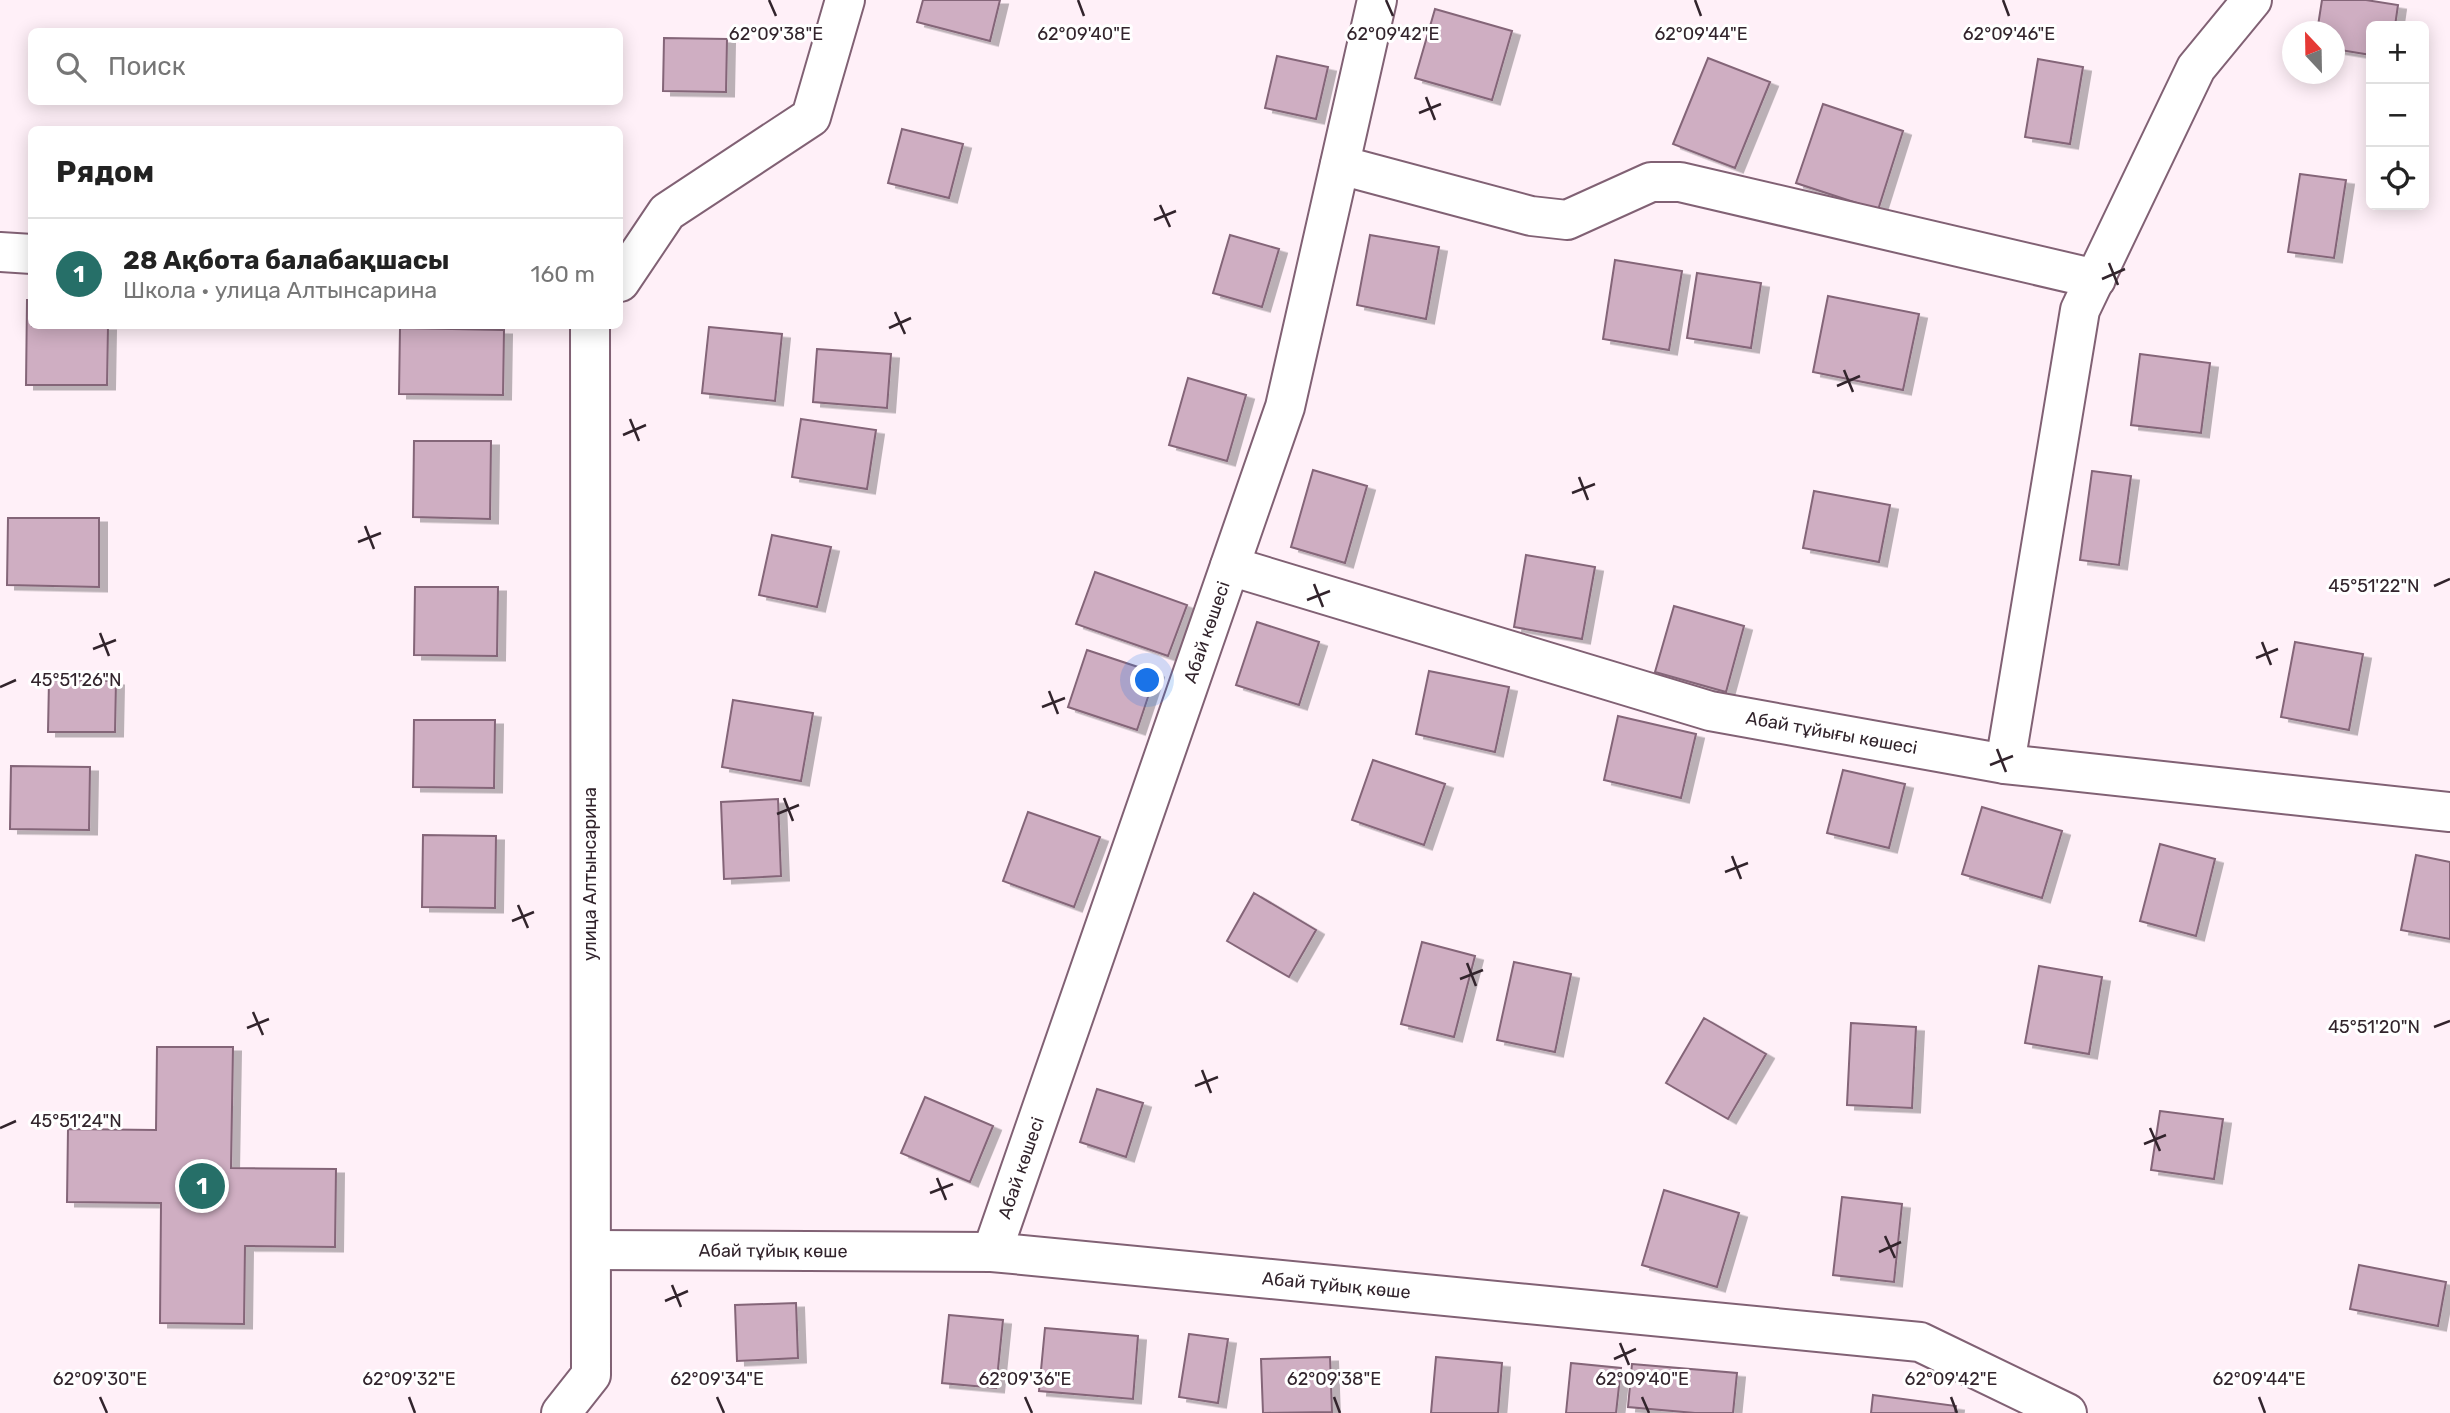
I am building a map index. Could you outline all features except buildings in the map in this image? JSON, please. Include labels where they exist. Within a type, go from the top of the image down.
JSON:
[{"type":"street","points":[[623,278],[667,212],[811,117],[845,0]]},
{"type":"street","name":"Абай көшесі","points":[[992,1252],[1285,407],[1377,0]]},
{"type":"street","points":[[2005,764],[2080,310],[2196,68],[2252,0]]},
{"type":"street","points":[[1340,164],[1531,216],[1567,220],[1651,182],[1680,182],[2096,279]]},
{"type":"street","points":[[0,252],[28,254]]},
{"type":"street","name":"улица Алтынсарина","points":[[561,1413],[591,1375],[590,329]]},
{"type":"street","name":"Абай тұйығы көшесі","points":[[1230,566],[1710,711],[2005,764],[2450,812]]},
{"type":"street","name":"Абай тұйық көше","points":[[591,1250],[992,1252],[1920,1342],[2067,1413]]},
{"type":"place","name":"28 Ақбота балабақшасы","points":[[202,1186]]}]
